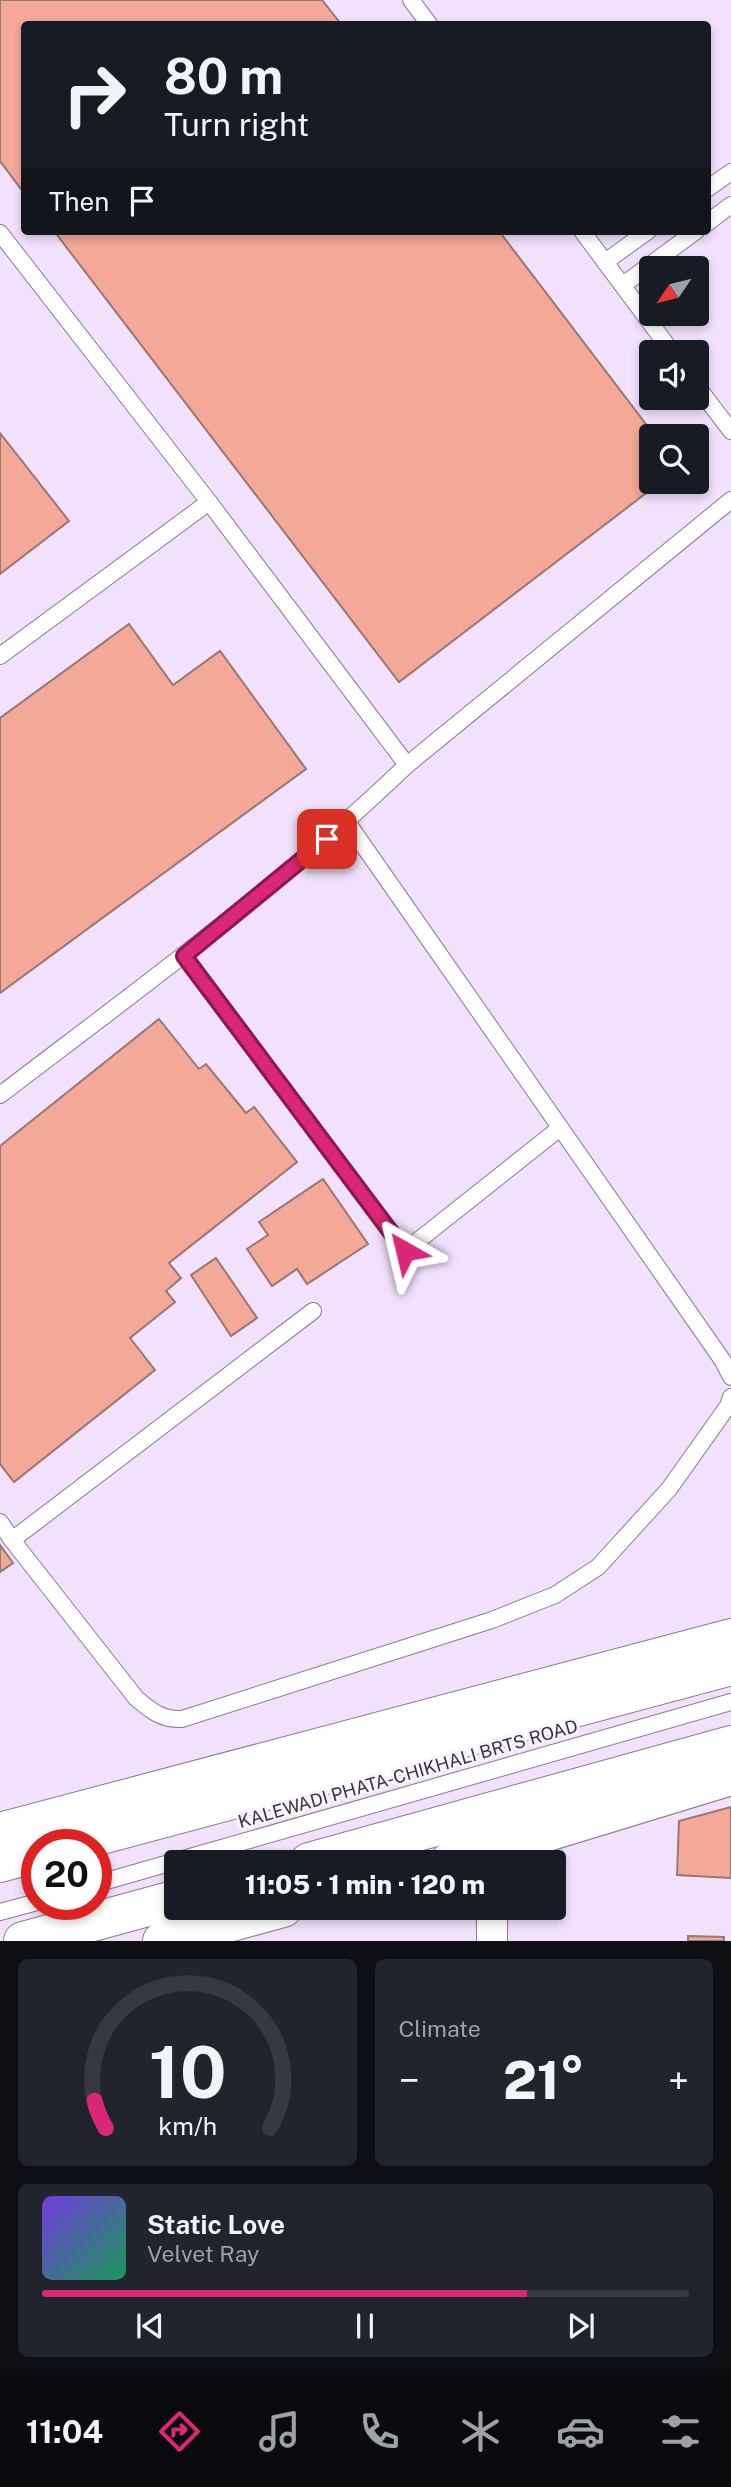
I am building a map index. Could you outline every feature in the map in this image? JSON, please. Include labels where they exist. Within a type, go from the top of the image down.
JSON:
[{"type":"main road","points":[[0,1832],[731,1638]]},
{"type":"main road","points":[[112,1832],[731,1666]]},
{"type":"main road","points":[[352,1850],[731,1745]]},
{"type":"main road","points":[[510,1850],[731,1776]]},
{"type":"main road","points":[[0,1863],[21,1857]]},
{"type":"main road","points":[[23,1941],[164,1903]]},
{"type":"main road","points":[[162,1941],[239,1920]]},
{"type":"street","points":[[492,1920],[492,1941]]},
{"type":"lane","points":[[411,0],[427,21]]},
{"type":"lane","points":[[711,186],[731,172]]},
{"type":"lane","points":[[711,220],[731,205]]},
{"type":"lane","points":[[0,233],[209,502],[407,765]]},
{"type":"lane","points":[[585,235],[663,340]]},
{"type":"lane","points":[[605,262],[642,235]]},
{"type":"lane","points":[[623,285],[691,235]]},
{"type":"lane","points":[[709,402],[731,431]]},
{"type":"lane","points":[[0,1095],[184,956],[347,822],[407,765],[731,500]]},
{"type":"lane","points":[[0,656],[209,502]]},
{"type":"lane","points":[[347,822],[723,1361],[731,1377]]},
{"type":"lane","points":[[184,956],[405,1251],[560,1128]]},
{"type":"lane","points":[[12,1540],[313,1311]]},
{"type":"lane","points":[[0,1522],[136,1698],[153,1713],[167,1720],[182,1719],[492,1620],[555,1595],[598,1567],[669,1489],[728,1406],[731,1397]]},
{"type":"lane","name":"KALEWADI PHATA-CHIKHALI BRTS ROAD","points":[[112,1879],[731,1702]]},
{"type":"lane","points":[[0,1912],[21,1906]]},
{"type":"building","points":[[0,0],[322,0],[339,21],[21,21],[21,189],[0,161]]},
{"type":"building","points":[[57,235],[502,235],[646,424],[639,424],[639,494],[645,494],[399,682]]},
{"type":"building","points":[[0,433],[69,521],[0,574]]},
{"type":"building","points":[[129,624],[173,685],[220,651],[306,769],[0,993],[0,718]]},
{"type":"building","points":[[159,1019],[199,1069],[206,1064],[246,1113],[254,1107],[297,1162],[169,1263],[181,1278],[166,1291],[175,1302],[130,1338],[155,1370],[14,1482],[0,1464],[0,1146]]},
{"type":"building","points":[[323,1179],[368,1244],[307,1284],[297,1269],[272,1286],[247,1249],[268,1235],[259,1222]]},
{"type":"building","points":[[216,1258],[257,1318],[231,1336],[191,1275]]},
{"type":"building","points":[[0,1545],[13,1563],[0,1572]]},
{"type":"building","points":[[731,1807],[731,1878],[677,1875],[679,1821]]},
{"type":"building","points":[[688,1936],[724,1937],[724,1941],[688,1941]]},
{"type":"route","points":[[327,839],[184,956],[405,1251]]}]
